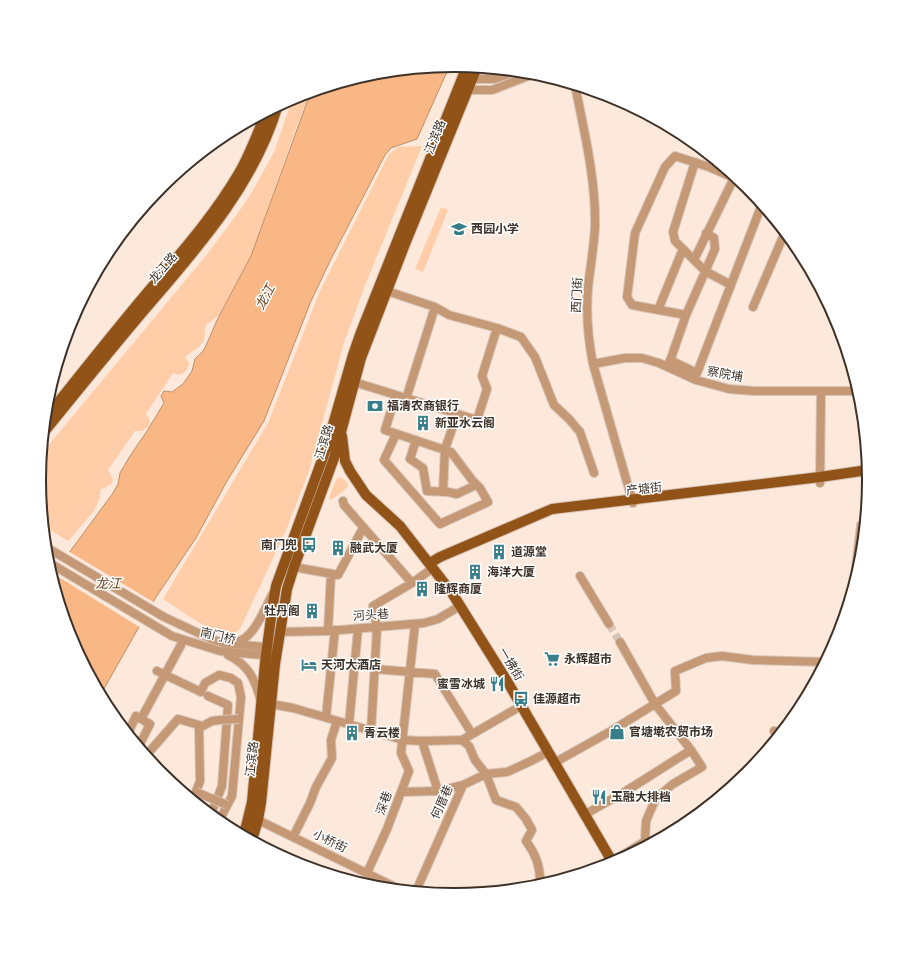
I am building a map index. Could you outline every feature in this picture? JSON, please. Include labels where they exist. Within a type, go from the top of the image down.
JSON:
[{"type":"main road","name":"江滨路","points":[[467,72],[467,79]]},
{"type":"main road","name":"江滨路","points":[[272,652],[280,632],[287,589],[334,458],[361,358],[467,79],[473,72]]},
{"type":"main road","name":"江滨路","points":[[253,834],[272,652],[272,610],[276,586],[326,449],[345,380],[359,338],[463,90]]},
{"type":"main road","name":"龙江路","points":[[49,426],[134,322],[187,261],[217,222],[242,187],[266,138],[275,114]]},
{"type":"main road","name":"龙江路","points":[[52,410],[127,316],[202,228],[239,173],[255,142],[263,119]]},
{"type":"main road","name":"一拂街","points":[[341,432],[345,461],[350,471],[366,495],[400,526],[460,606],[521,706],[609,857]]},
{"type":"main road","points":[[820,480],[862,471]]},
{"type":"main road","name":"产塘街","points":[[431,566],[554,514],[632,501],[862,477]]},
{"type":"main road","name":"江滨路","points":[[246,831],[254,818]]},
{"type":"street","points":[[467,79],[494,79],[506,75]]},
{"type":"street","points":[[463,90],[492,90],[524,78]]},
{"type":"street","name":"西门街","points":[[576,90],[594,200],[595,227],[587,311],[590,348],[593,364],[632,501]]},
{"type":"street","points":[[686,314],[632,305],[627,296],[635,233],[665,167],[675,156],[722,172]]},
{"type":"street","points":[[695,162],[673,232],[675,241],[705,271],[731,285]]},
{"type":"street","points":[[694,260],[706,232],[734,183]]},
{"type":"street","points":[[706,232],[714,238],[715,249],[686,314],[669,363],[697,373],[760,209]]},
{"type":"street","points":[[753,307],[783,238]]},
{"type":"street","points":[[658,310],[683,249]]},
{"type":"street","points":[[387,291],[435,307],[449,315],[497,328],[521,337],[535,357],[554,405],[580,432],[594,473]]},
{"type":"street","points":[[406,398],[435,307]]},
{"type":"street","points":[[354,382],[477,420],[487,389],[482,376],[497,328]]},
{"type":"street","name":"察院埔","points":[[593,364],[624,358],[669,363],[696,380],[729,389],[754,391],[852,391]]},
{"type":"street","points":[[820,480],[821,391]]},
{"type":"street","points":[[396,395],[385,430],[451,452],[476,485],[480,488],[488,502],[440,524],[384,460],[396,434]]},
{"type":"street","points":[[443,492],[445,449],[457,415]]},
{"type":"street","points":[[416,440],[410,459],[423,468],[427,491],[457,494],[476,485]]},
{"type":"street","points":[[343,501],[344,505],[363,528],[412,583]]},
{"type":"street","points":[[294,567],[338,575],[363,528]]},
{"type":"street","name":"南门桥","points":[[53,551],[164,618],[211,639],[224,643],[272,652]]},
{"type":"street","points":[[371,731],[377,628],[373,606],[412,583],[431,566]]},
{"type":"street","name":"南门桥","points":[[56,567],[172,636],[220,651],[272,652]]},
{"type":"street","points":[[326,717],[332,630],[331,574]]},
{"type":"street","points":[[580,576],[609,624]]},
{"type":"street","points":[[224,643],[240,642],[250,633],[276,586]]},
{"type":"street","name":"河头巷","points":[[280,632],[377,628],[430,622],[460,606]]},
{"type":"street","name":"深巷","points":[[367,873],[388,829],[408,771],[401,753],[415,624]]},
{"type":"street","points":[[349,724],[358,629]]},
{"type":"street","points":[[620,642],[655,704],[691,750],[702,767],[674,784],[656,798],[646,822],[648,838]]},
{"type":"street","points":[[141,719],[161,673],[181,645]]},
{"type":"street","points":[[220,651],[237,659],[247,668],[266,703],[326,717],[403,740],[462,740],[521,706]]},
{"type":"street","points":[[554,763],[593,742],[676,691],[675,670],[681,667],[706,658],[722,656],[753,660],[819,662]]},
{"type":"street","points":[[375,669],[435,674],[472,734]]},
{"type":"street","points":[[161,673],[200,692],[205,683],[219,675],[231,678],[238,683],[241,697],[232,796],[222,815]]},
{"type":"street","points":[[208,696],[228,705],[222,786],[213,808]]},
{"type":"street","points":[[130,728],[136,716],[150,724],[141,742]]},
{"type":"street","points":[[150,752],[178,719],[199,725],[200,781],[196,794]]},
{"type":"street","points":[[199,728],[212,721],[239,719]]},
{"type":"street","points":[[293,837],[310,803],[316,787],[332,758],[331,740],[337,721]]},
{"type":"street","points":[[143,738],[154,746]]},
{"type":"street","points":[[462,740],[469,746],[475,760],[486,774],[496,800],[516,807],[526,819],[532,830],[526,841],[534,850],[540,870],[540,879]]},
{"type":"street","points":[[422,741],[438,791]]},
{"type":"street","points":[[584,815],[626,791],[691,750]]},
{"type":"street","name":"何厝巷","points":[[418,886],[463,785],[486,774],[507,772],[548,752]]},
{"type":"street","points":[[401,792],[438,791],[463,785]]},
{"type":"street","points":[[199,797],[227,805]]},
{"type":"street","name":"小桥街","points":[[254,818],[384,881]]},
{"type":"shaded area","points":[[308,99],[297,125],[252,254],[219,315],[206,325],[204,340],[199,347],[185,357],[189,363],[187,369],[181,374],[173,373],[146,414],[150,421],[148,427],[142,431],[135,431],[108,470],[113,479],[112,483],[101,489],[94,511],[68,541],[49,529],[46,480],[47,446],[208,253],[252,192],[274,152],[290,107]]},
{"type":"shaded area","points":[[422,146],[364,288],[344,343],[309,471],[287,528],[240,629],[235,633],[228,634],[208,627],[163,599],[268,423],[320,291],[389,154],[398,147]]},
{"type":"shaded area","points":[[441,207],[448,210],[423,272],[415,269]]},
{"type":"shaded area","points":[[337,478],[345,480],[348,487],[330,500],[329,497]]},
{"type":"water","name":"龙江","points":[[427,72],[447,72],[417,139],[391,148],[385,155],[311,301],[264,421],[227,481],[196,538],[156,597],[104,688],[88,660],[77,636],[57,570],[113,493],[118,484],[120,473],[164,403],[161,396],[164,391],[172,392],[183,384],[192,371],[195,359],[204,350],[218,318],[251,256],[309,98],[323,93],[374,79]]},
{"type":"pier","points":[[68,551],[155,603],[141,628],[58,577],[56,568]]},
{"type":"tunnel","points":[[609,624],[620,642]]},
{"type":"place","name":"西园小学","points":[[459,229]]},
{"type":"place","name":"福清农商银行","points":[[375,406]]},
{"type":"place","name":"新亚水云阁","points":[[423,423]]},
{"type":"place","name":"南门兜","points":[[309,545]]},
{"type":"place","name":"融武大厦","points":[[338,548]]},
{"type":"place","name":"道源堂","points":[[499,552]]},
{"type":"place","name":"海洋大厦","points":[[475,572]]},
{"type":"place","name":"隆辉商厦","points":[[422,589]]},
{"type":"place","name":"牡丹阁","points":[[312,611]]},
{"type":"place","name":"永辉超市","points":[[552,659]]},
{"type":"place","name":"天河大酒店","points":[[309,665]]},
{"type":"place","name":"蜜雪冰城","points":[[497,684]]},
{"type":"place","name":"佳源超市","points":[[521,699]]},
{"type":"place","name":"官塘墘农贸市场","points":[[617,732]]},
{"type":"place","name":"青云楼","points":[[352,733]]},
{"type":"place","name":"玉融大排档","points":[[599,797]]}]
